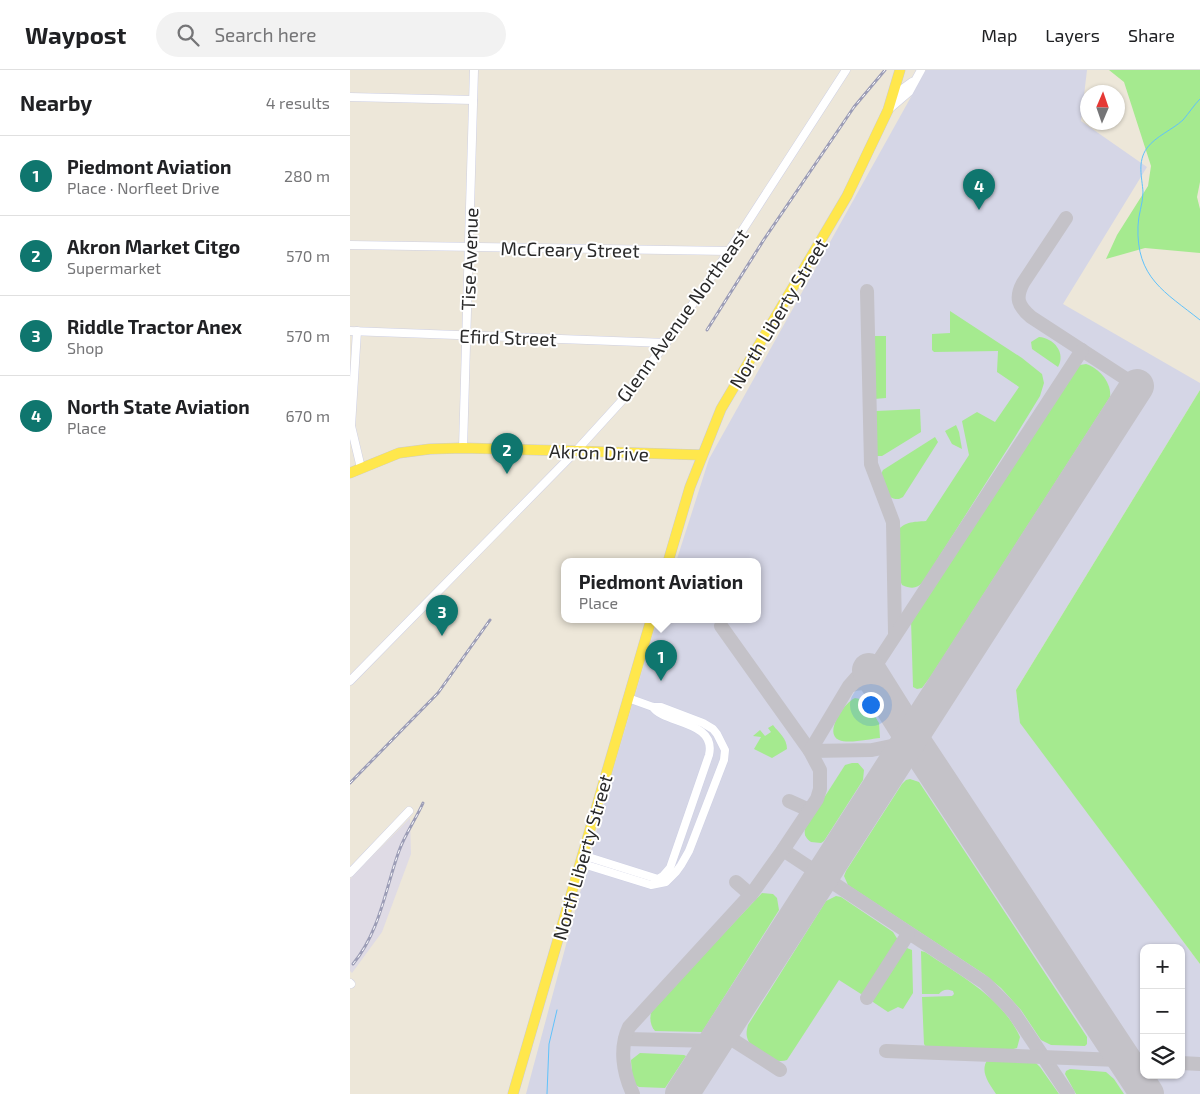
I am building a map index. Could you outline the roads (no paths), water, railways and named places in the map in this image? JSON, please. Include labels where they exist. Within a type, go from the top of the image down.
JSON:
[{"type":"main road","name":"North Liberty Street","points":[[669,558],[690,487],[721,409],[847,196],[888,110],[900,70]]},
{"type":"main road","name":"Akron Drive","points":[[350,473],[399,453],[430,449],[463,448],[702,455]]},
{"type":"main road","name":"North Liberty Street","points":[[513,1094],[650,623]]},
{"type":"street","name":"Tise Avenue","points":[[463,448],[474,70]]},
{"type":"street","name":"Glenn Avenue Northeast","points":[[350,681],[576,451],[627,395],[666,343],[729,251],[846,70]]},
{"type":"street","points":[[894,95],[920,72]]},
{"type":"street","points":[[888,110],[909,92],[920,72]]},
{"type":"street","points":[[350,97],[473,100]]},
{"type":"street","name":"McCreary Street","points":[[350,245],[729,251]]},
{"type":"street","points":[[354,331],[351,426],[361,468]]},
{"type":"street","name":"Efird Street","points":[[354,331],[666,343]]},
{"type":"street","points":[[581,859],[649,881],[653,885],[666,882],[681,865],[688,851],[725,755],[725,750],[713,729],[703,723],[661,707],[653,707],[628,698]]},
{"type":"street","points":[[649,881],[663,876],[670,868],[710,751],[708,741],[702,732],[655,711],[653,707]]},
{"type":"street","points":[[350,873],[409,812]]},
{"type":"waterway","points":[[1200,99],[1183,120],[1155,140],[1144,153],[1141,170],[1143,196],[1138,226],[1142,259],[1155,282],[1164,292],[1200,320]]},
{"type":"waterway","points":[[547,1094],[549,1044],[557,1010]]},
{"type":"railway","points":[[707,330],[763,241],[854,107],[885,70]]},
{"type":"railway","points":[[350,783],[438,693],[490,620]]},
{"type":"railway","points":[[353,964],[370,938],[381,910],[399,851],[423,803]]},
{"type":"place","name":"North State Aviation","points":[[979,210]]},
{"type":"place","name":"Akron Market Citgo","points":[[507,474]]},
{"type":"place","name":"Riddle Tractor Anex","points":[[442,636]]},
{"type":"place","name":"Piedmont Aviation","points":[[661,681]]}]
